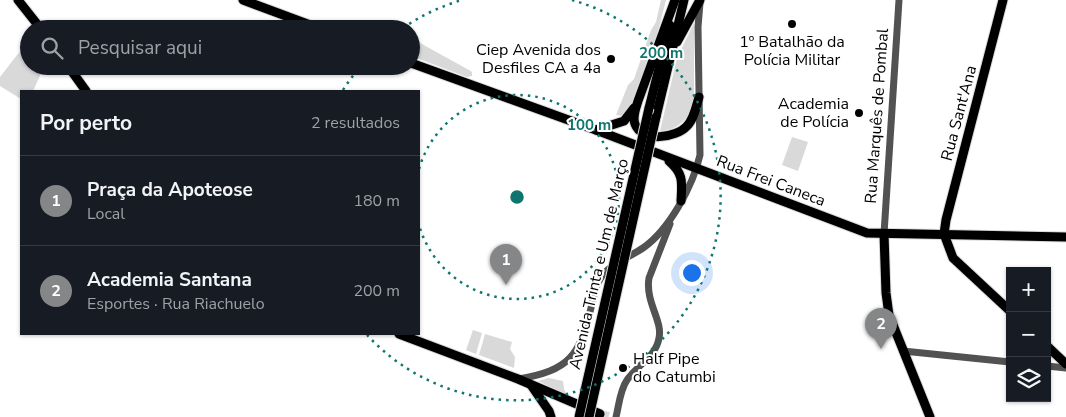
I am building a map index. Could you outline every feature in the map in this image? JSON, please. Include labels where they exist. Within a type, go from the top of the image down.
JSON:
[{"type":"main road","points":[[18,0],[34,20]]},
{"type":"main road","points":[[243,0],[297,20]]},
{"type":"main road","points":[[675,0],[638,101],[634,116],[636,127],[648,135],[661,136],[677,133],[691,121],[699,97]]},
{"type":"main road","name":"Avenida Trinta e Um de Março","points":[[579,417],[675,0]]},
{"type":"main road","name":"Avenida Trinta e Um de Março","points":[[594,414],[656,117],[684,0]]},
{"type":"main road","points":[[671,53],[700,0]]},
{"type":"main road","name":"Rua Sant'Ana","points":[[944,234],[1003,0]]},
{"type":"main road","points":[[420,66],[596,130],[696,169]]},
{"type":"main road","points":[[74,75],[85,90]]},
{"type":"main road","points":[[596,130],[624,121],[638,101]]},
{"type":"main road","points":[[664,157],[678,169],[681,175],[681,201]]},
{"type":"main road","name":"Rua Frei Caneca","points":[[696,169],[867,233],[1066,237]]},
{"type":"main road","points":[[884,234],[889,315],[930,417]]},
{"type":"main road","points":[[944,234],[953,258],[1006,307]]},
{"type":"main road","points":[[402,335],[531,384],[594,414]]},
{"type":"main road","points":[[1051,350],[1066,364]]},
{"type":"main road","points":[[531,384],[551,417]]},
{"type":"main road","points":[[572,417],[582,412],[594,414]]},
{"type":"street","points":[[696,169],[700,155],[698,27],[700,0]]},
{"type":"street","name":"Rua Marquês de Pombal","points":[[884,234],[899,0]]},
{"type":"street","name":"Rua Frei Caneca","points":[[518,379],[554,370],[573,354],[584,336],[600,278],[608,270],[653,240],[673,216],[696,169]]},
{"type":"street","points":[[616,417],[626,381],[654,350],[659,339],[660,333],[650,303],[648,286],[649,278],[673,216]]},
{"type":"street","points":[[904,352],[1006,362]]},
{"type":"street","points":[[1051,366],[1066,368]]},
{"type":"shaded area","points":[[661,0],[666,0],[657,35],[635,98],[622,116],[616,115],[628,85],[634,79],[651,30],[656,22]]},
{"type":"shaded area","points":[[694,23],[694,105],[681,123],[672,129],[660,131],[677,58]]},
{"type":"shaded area","points":[[420,43],[472,72],[472,76],[467,77],[420,59]]},
{"type":"shaded area","points":[[20,53],[20,75],[40,75],[33,90],[20,90],[20,98],[0,86],[0,77]]},
{"type":"shaded area","points":[[792,137],[808,142],[798,171],[782,165]]},
{"type":"shaded area","points":[[473,330],[482,333],[476,354],[466,350]]},
{"type":"shaded area","points":[[485,334],[512,342],[510,349],[515,357],[514,368],[479,355]]},
{"type":"shaded area","points":[[549,378],[563,381],[567,395],[538,381]]},
{"type":"tunnel","points":[[600,414],[610,417]]},
{"type":"place","name":"1º Batalhão da Polícia Militar","points":[[792,24]]},
{"type":"place","name":"Ciep Avenida dos Desfiles CA a 4a","points":[[611,59]]},
{"type":"place","name":"Academia de Polícia","points":[[859,113]]},
{"type":"place","name":"Praça da Apoteose","points":[[506,285]]},
{"type":"place","name":"Academia Santana","points":[[881,349]]},
{"type":"place","name":"Half Pipe do Catumbi","points":[[623,368]]}]
